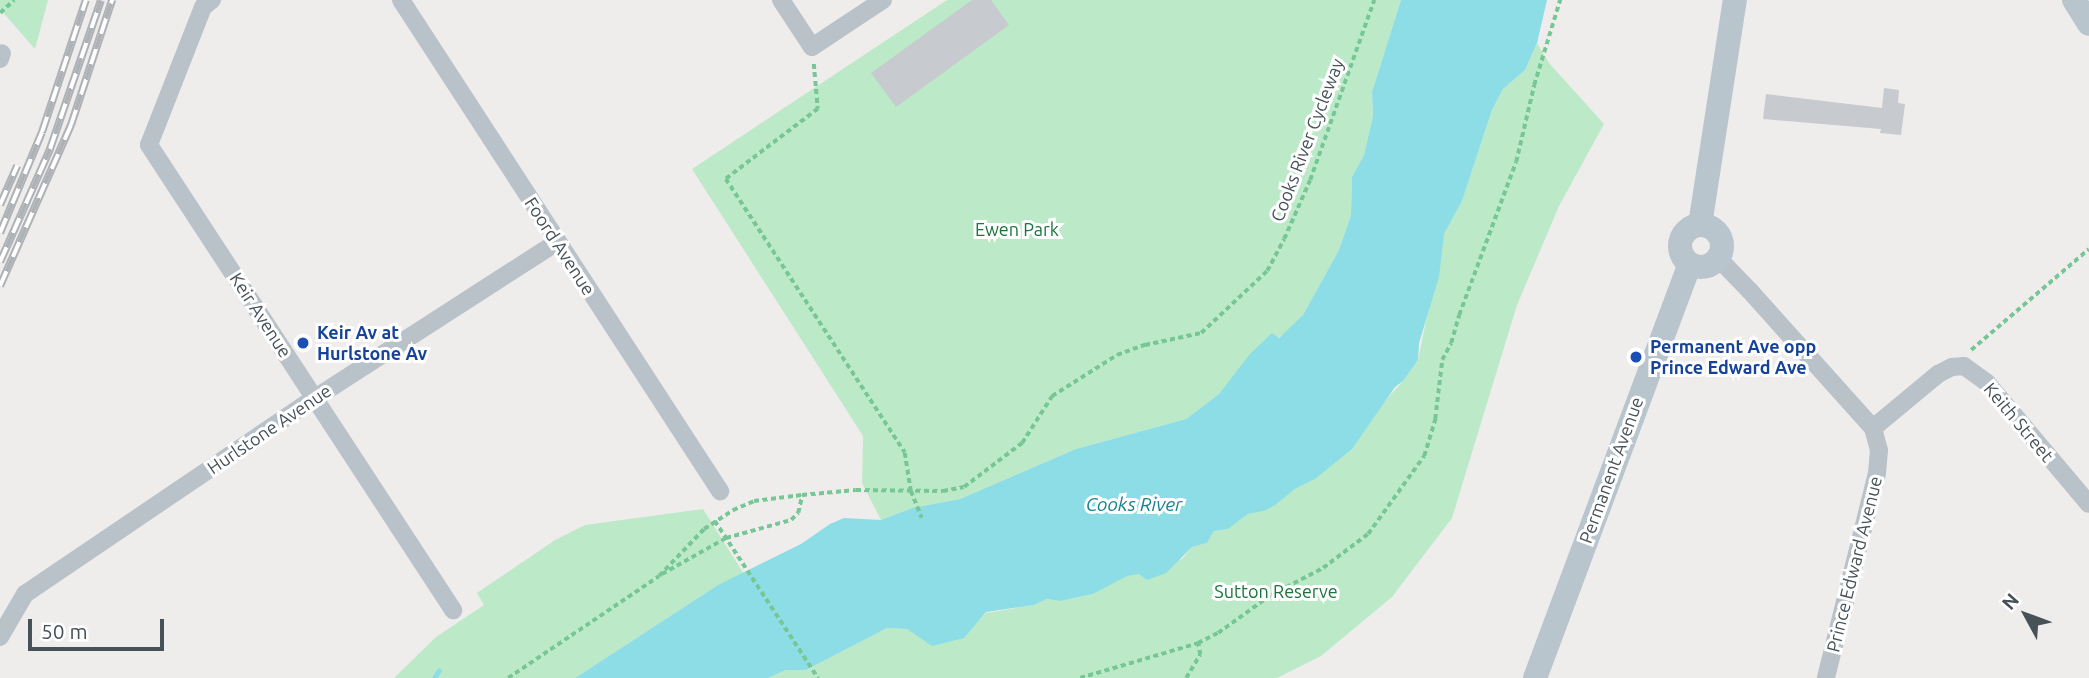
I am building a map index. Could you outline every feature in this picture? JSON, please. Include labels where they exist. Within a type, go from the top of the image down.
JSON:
[{"type":"main road","points":[[1700,225],[1735,0]]},
{"type":"main road","points":[[2074,0],[2089,24]]},
{"type":"main road","points":[[1700,225],[1713,229],[1721,239],[1718,258],[1702,267],[1690,264],[1682,255],[1681,238],[1689,229],[1700,225]]},
{"type":"main road","name":"Permanent Avenue","points":[[1535,678],[1690,264]]},
{"type":"street","name":"Foord Avenue","points":[[401,0],[720,491]]},
{"type":"street","points":[[781,0],[812,47],[883,0]]},
{"type":"street","name":"Keir Avenue","points":[[207,3],[149,145],[453,610]]},
{"type":"street","name":"Hurlstone Avenue","points":[[0,637],[25,594],[315,398],[556,242]]},
{"type":"street","points":[[1718,258],[1751,290],[1873,428],[1929,380],[1952,367]]},
{"type":"street","name":"Keith Street","points":[[1952,367],[1964,366],[1980,376],[2089,504]]},
{"type":"street","name":"Prince Edward Avenue","points":[[1826,678],[1877,473],[1879,450],[1873,428]]},
{"type":"path","points":[[0,13],[14,0]]},
{"type":"path","name":"Cooks River Cycleway","points":[[508,678],[659,576],[704,528],[754,501],[856,490],[943,491],[964,486],[1022,443],[1052,396],[1117,355],[1145,345],[1200,333],[1267,271],[1310,180],[1374,0]]},
{"type":"path","points":[[1080,678],[1198,643],[1239,619],[1271,595],[1323,568],[1368,534],[1424,456],[1435,419],[1442,360],[1451,343],[1516,162],[1534,85],[1560,0]]},
{"type":"path","points":[[812,47],[818,109],[726,179],[905,453],[911,491],[922,518]]},
{"type":"path","points":[[1952,367],[2089,248]]},
{"type":"path","points":[[659,576],[726,538],[791,520],[798,513],[802,495]]},
{"type":"path","points":[[715,521],[818,678]]},
{"type":"path","points":[[1185,678],[1200,655],[1198,643]]},
{"type":"green space","points":[[0,0],[48,0],[35,49],[0,9]]},
{"type":"green space","name":"Ewen Park","points":[[947,0],[1401,0],[1372,92],[1373,116],[1364,155],[1352,177],[1351,215],[1339,250],[1303,315],[1290,329],[1278,338],[1272,334],[1219,394],[1186,419],[1076,449],[960,499],[912,508],[881,520],[862,483],[863,436],[692,169]]},
{"type":"green space","name":"Sutton Reserve","points":[[1537,43],[1549,63],[1604,124],[1559,206],[1517,305],[1452,518],[1392,597],[1321,656],[1277,678],[768,678],[786,670],[806,670],[887,628],[907,629],[925,640],[976,623],[986,613],[1034,605],[1047,599],[1060,601],[1093,594],[1116,579],[1182,559],[1192,547],[1207,543],[1214,531],[1228,529],[1248,514],[1264,511],[1295,489],[1315,479],[1403,381],[1418,360],[1444,234],[1462,201],[1492,110],[1503,89],[1525,70]]},
{"type":"green space","points":[[703,509],[744,574],[718,585],[575,678],[394,678],[436,637],[484,605],[477,593],[555,540],[585,525]]},
{"type":"water","name":"Cooks River","points":[[1401,0],[1547,0],[1537,43],[1525,70],[1503,89],[1492,110],[1462,201],[1444,234],[1439,277],[1419,343],[1418,360],[1403,381],[1395,387],[1352,449],[1315,479],[1295,489],[1275,505],[1264,511],[1248,514],[1228,529],[1214,531],[1207,543],[1192,547],[1166,573],[1147,580],[1139,574],[1127,576],[1093,594],[1060,601],[1047,599],[1034,605],[986,612],[964,638],[932,646],[907,629],[887,628],[806,670],[786,670],[768,678],[575,678],[718,585],[801,544],[830,524],[844,518],[881,520],[912,508],[960,499],[1076,449],[1186,419],[1219,394],[1250,354],[1272,333],[1279,338],[1303,315],[1339,250],[1351,215],[1352,177],[1364,155],[1373,116],[1372,92]]},
{"type":"building","points":[[972,0],[991,0],[1009,25],[896,107],[871,73]]},
{"type":"building","points":[[1884,88],[1899,90],[1898,103],[1905,104],[1901,135],[1880,133],[1881,129],[1763,119],[1766,94],[1882,108]]},
{"type":"waterway","points":[[434,678],[439,670]]},
{"type":"railway","points":[[0,233],[42,132],[86,0]]},
{"type":"railway","points":[[0,262],[50,149],[101,0]]},
{"type":"railway","points":[[0,286],[71,125],[112,0]]},
{"type":"railway","points":[[0,205],[17,166]]},
{"type":"place","name":"Keir Av at Hurlstone Av","points":[[303,343]]},
{"type":"place","name":"Permanent Ave opp Prince Edward Ave","points":[[1636,357]]}]
